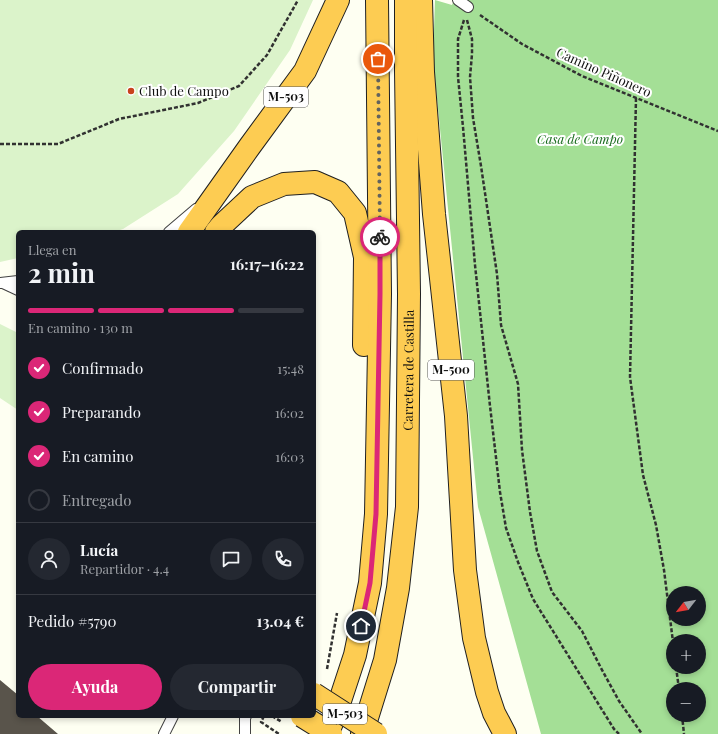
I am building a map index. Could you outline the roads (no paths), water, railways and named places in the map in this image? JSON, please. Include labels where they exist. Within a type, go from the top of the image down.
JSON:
[{"type":"highway","name":"M-503","points":[[190,230],[306,71],[338,0]]},
{"type":"highway","points":[[328,734],[355,654],[370,583],[376,514],[380,294],[377,0]]},
{"type":"highway","name":"Carretera de Castilla","points":[[362,734],[386,660],[398,588],[407,507],[409,294],[406,0]]},
{"type":"highway","name":"M-500","points":[[421,0],[423,72],[434,214],[456,416],[465,570],[474,638],[493,724],[505,734]]},
{"type":"highway","points":[[218,230],[252,197],[284,184],[315,182],[338,192],[355,213],[365,257],[364,448],[376,514]]},
{"type":"highway","name":"M-503","points":[[316,695],[376,734]]},
{"type":"highway","name":"M-503","points":[[305,718],[331,734]]},
{"type":"lane","points":[[458,0],[467,11]]},
{"type":"lane","points":[[171,230],[221,187]]},
{"type":"lane","points":[[2,283],[16,281]]},
{"type":"lane","points":[[2,283],[16,289]]},
{"type":"lane","points":[[164,734],[173,718]]},
{"type":"lane","points":[[245,718],[245,734]]},
{"type":"place","name":"Club de Campo","points":[[131,91]]},
{"type":"park label","name":"Casa de Campo","points":[[580,139]]}]
